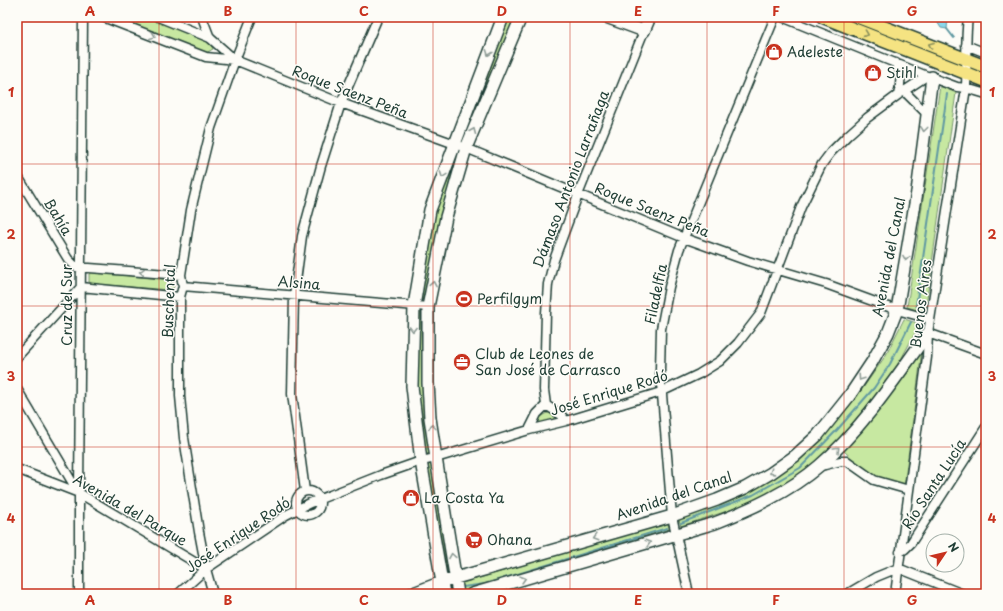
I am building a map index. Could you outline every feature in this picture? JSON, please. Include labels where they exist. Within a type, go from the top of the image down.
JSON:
[{"type":"main road","points":[[823,17],[986,81]]},
{"type":"main road","points":[[858,17],[986,67]]},
{"type":"street","name":"Cruz del Sur","points":[[79,594],[78,493],[83,17]]},
{"type":"street","name":"Roque Saenz Peña","points":[[103,17],[206,57],[235,60],[341,103],[466,148],[684,238],[748,262],[826,284],[897,310],[930,319]]},
{"type":"street","name":"Roque Saenz Peña","points":[[158,17],[210,38],[235,60]]},
{"type":"street","points":[[202,17],[210,38]]},
{"type":"street","name":"Buschental","points":[[213,594],[206,569],[184,438],[180,396],[180,297],[183,286],[181,275],[191,210],[210,135],[235,60],[252,17]]},
{"type":"street","points":[[305,491],[292,394],[294,296],[302,236],[321,166],[341,103],[378,17]]},
{"type":"street","points":[[444,594],[421,461],[412,386],[414,306],[430,210],[503,17]]},
{"type":"street","points":[[458,594],[436,458],[428,383],[428,307],[446,217],[466,148],[521,17]]},
{"type":"street","points":[[606,17],[644,31]]},
{"type":"street","name":"Dámaso Antonio Larrañaga","points":[[546,405],[544,390],[544,356],[548,284],[554,260],[578,194],[650,17]]},
{"type":"street","name":"Filadelfia","points":[[689,594],[672,516],[661,392],[661,329],[669,287],[679,250],[775,17]]},
{"type":"street","points":[[782,17],[957,87],[986,94]]},
{"type":"street","name":"Buenos Aires","points":[[894,594],[927,357],[928,333],[966,88],[966,34],[968,17]]},
{"type":"street","points":[[966,45],[986,53]]},
{"type":"street","points":[[896,63],[900,70],[901,93],[926,113]]},
{"type":"street","name":"José Enrique Rodó","points":[[178,594],[206,569],[286,515],[320,499],[421,461],[566,421],[661,392],[699,374],[720,361],[738,343],[761,313],[801,207],[822,164],[831,152],[867,118],[901,93],[930,76]]},
{"type":"street","name":"Avenida del Canal","points":[[411,594],[455,578],[672,516],[717,500],[745,488],[771,472],[800,451],[818,435],[850,395],[881,348],[897,310],[917,192],[930,76]]},
{"type":"street","name":"Bahía","points":[[17,175],[68,259],[72,264],[81,268]]},
{"type":"street","points":[[81,268],[181,275]]},
{"type":"street","name":"Alsina","points":[[183,286],[428,307]]},
{"type":"street","points":[[17,357],[81,287],[180,297]]},
{"type":"street","points":[[472,594],[715,523],[740,514],[784,490],[819,466],[839,446],[870,412],[928,333],[986,354]]},
{"type":"street","points":[[17,389],[78,493]]},
{"type":"street","points":[[529,430],[537,414],[546,405],[558,412],[566,421]]},
{"type":"street","name":"Río Santa Lucía","points":[[900,552],[911,543],[986,427]]},
{"type":"street","points":[[819,466],[847,461],[874,480],[909,490]]},
{"type":"street","name":"Avenida del Parque","points":[[17,469],[78,493],[206,569]]},
{"type":"street","points":[[305,491],[314,492],[320,499],[320,508],[313,515],[304,515],[298,509],[296,500],[298,496],[305,491]]},
{"type":"street","points":[[847,594],[876,577],[898,568],[964,594]]},
{"type":"green space","points":[[109,17],[147,17],[209,41],[213,49],[206,53]]},
{"type":"green space","points":[[508,17],[516,17],[466,143],[459,140]]},
{"type":"green space","points":[[841,17],[848,17],[947,59]]},
{"type":"green space","points":[[940,86],[956,93],[925,312],[907,307]]},
{"type":"green space","points":[[454,152],[461,154],[438,225],[426,300],[417,299],[430,223]]},
{"type":"green space","points":[[92,272],[169,280],[173,282],[174,287],[170,290],[93,284],[89,282],[89,274]]},
{"type":"green space","points":[[416,311],[424,312],[431,452],[428,454],[425,453],[416,383]]},
{"type":"green space","points":[[904,319],[920,324],[900,361],[878,393],[842,435],[806,471],[755,502],[681,526],[679,520],[749,491],[796,463],[827,433],[856,398],[886,355]]},
{"type":"green space","points":[[922,350],[904,487],[872,477],[844,451],[884,404]]},
{"type":"green space","points":[[548,413],[558,415],[559,419],[537,426],[537,421]]},
{"type":"green space","points":[[430,464],[433,465],[451,572],[444,573],[427,467]]},
{"type":"green space","points":[[668,523],[669,529],[463,591],[462,583]]},
{"type":"water","points":[[934,17],[948,17],[947,29],[941,28]]},
{"type":"waterway","points":[[947,29],[954,38]]},
{"type":"waterway","points":[[916,306],[947,94]]},
{"type":"waterway","points":[[681,523],[753,495],[800,468],[837,430],[874,388],[890,364],[911,322]]},
{"type":"waterway","points":[[463,587],[485,584],[667,528]]},
{"type":"place","name":"Adeleste","points":[[774,52]]},
{"type":"place","name":"Stihl","points":[[873,73]]},
{"type":"place","name":"Perfilgym","points":[[464,299]]},
{"type":"place","name":"Club de Leones de San José de Carrasco","points":[[462,362]]},
{"type":"place","name":"La Costa Ya","points":[[411,498]]},
{"type":"place","name":"Ohana","points":[[474,540]]}]
